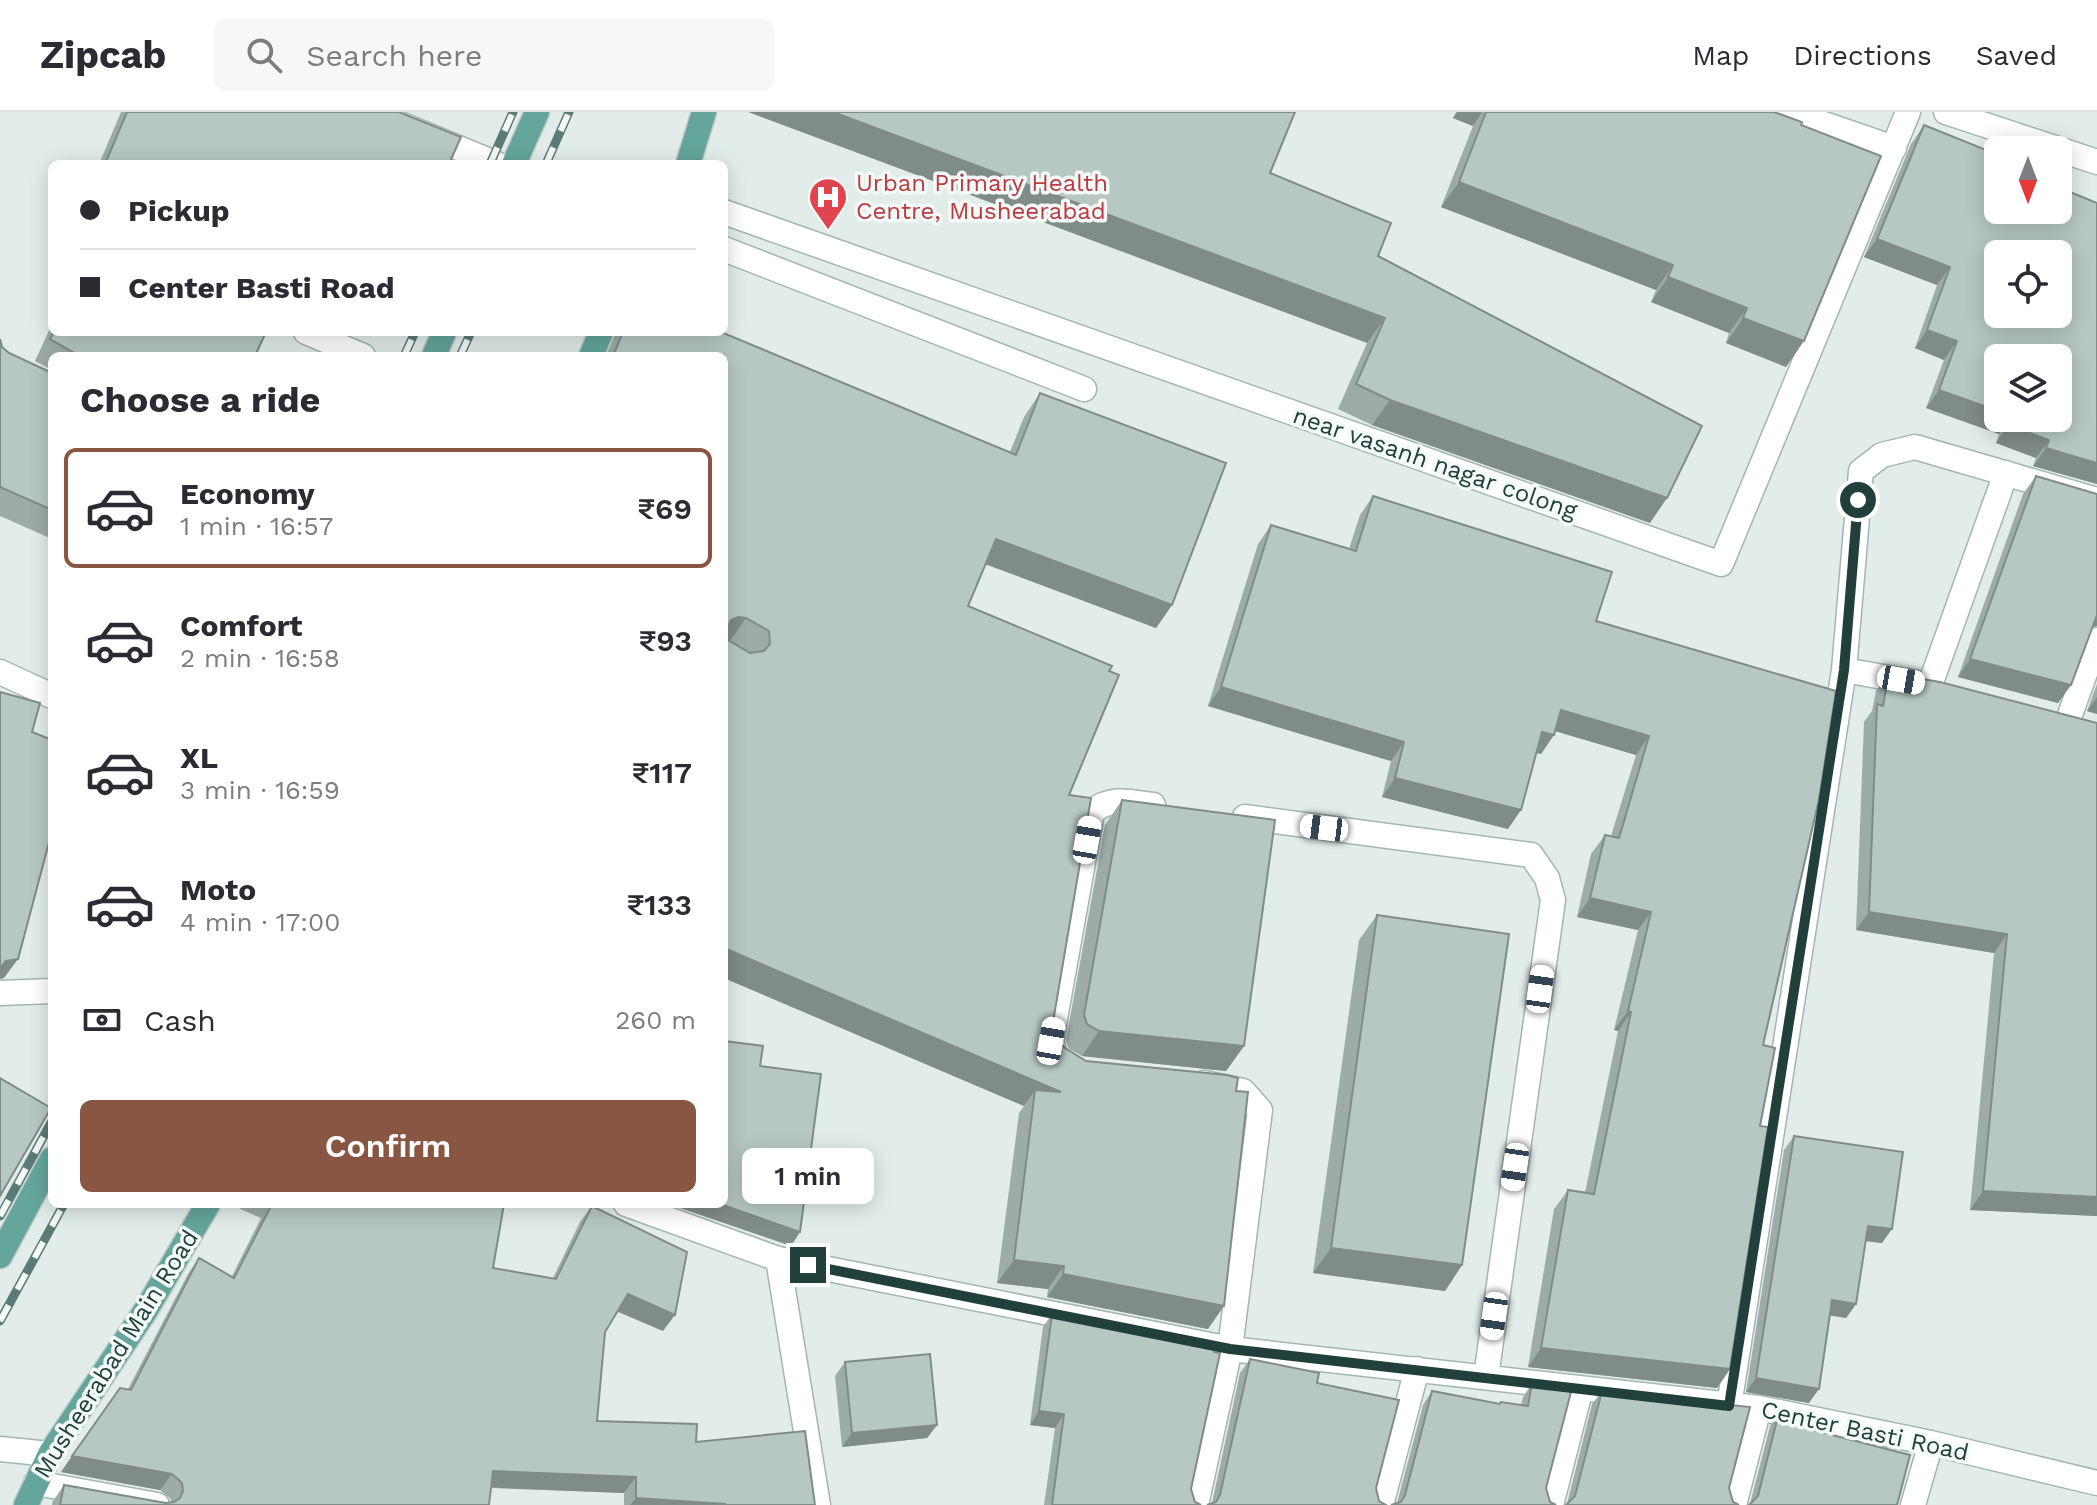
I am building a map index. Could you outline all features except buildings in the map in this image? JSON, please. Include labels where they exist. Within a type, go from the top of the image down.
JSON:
[{"type":"main road","points":[[516,160],[537,112]]},
{"type":"main road","points":[[689,160],[704,112]]},
{"type":"main road","points":[[0,1256],[48,1166]]},
{"type":"main road","name":"Musheerabad Main Road","points":[[26,1505],[50,1454],[146,1310],[206,1208]]},
{"type":"street","points":[[371,112],[487,160]]},
{"type":"street","points":[[1789,112],[1894,148],[1908,112]]},
{"type":"street","points":[[1946,112],[2097,162]]},
{"type":"street","name":"near vasanh nagar colong","points":[[728,213],[1721,564],[1894,148]]},
{"type":"street","points":[[728,251],[1084,389]]},
{"type":"street","points":[[316,336],[354,352]]},
{"type":"street","points":[[1729,1406],[1844,670],[1861,471],[1882,455],[1915,447],[2097,500]]},
{"type":"street","points":[[1844,670],[1938,687],[2006,473]]},
{"type":"street","points":[[2097,640],[2060,720],[2097,729]]},
{"type":"street","points":[[0,672],[48,694]]},
{"type":"street","points":[[1077,1071],[1057,1059],[1051,1041],[1092,812],[1102,803],[1118,801],[1179,809]]},
{"type":"street","points":[[1225,815],[1531,855],[1547,878],[1553,900],[1486,1377]]},
{"type":"street","points":[[0,993],[48,991]]},
{"type":"street","points":[[1183,1081],[1213,1083],[1243,1091],[1260,1110],[1230,1349],[1196,1505]]},
{"type":"street","name":"Center Basti Road","points":[[637,1208],[778,1259],[1230,1349],[1759,1408],[1931,1443],[2097,1483]]},
{"type":"street","points":[[778,1259],[818,1505]]},
{"type":"street","points":[[1381,1505],[1417,1369]]},
{"type":"street","points":[[1551,1505],[1581,1388]]},
{"type":"street","points":[[1734,1505],[1759,1408]]},
{"type":"street","points":[[1913,1505],[1931,1443]]},
{"type":"street","points":[[0,1449],[50,1454]]},
{"type":"street","points":[[36,1483],[157,1505]]},
{"type":"railway","points":[[492,160],[513,112]]},
{"type":"railway","points":[[548,160],[569,112]]},
{"type":"railway","points":[[406,352],[413,336]]},
{"type":"railway","points":[[462,352],[469,336]]},
{"type":"railway","points":[[0,1216],[48,1128]]},
{"type":"railway","points":[[0,1321],[62,1208]]},
{"type":"place","name":"Urban Primary Health Centre, Musheerabad","points":[[828,231]]},
{"type":"route","points":[[808,1265],[1230,1349],[1729,1406],[1844,670],[1858,500]]}]
